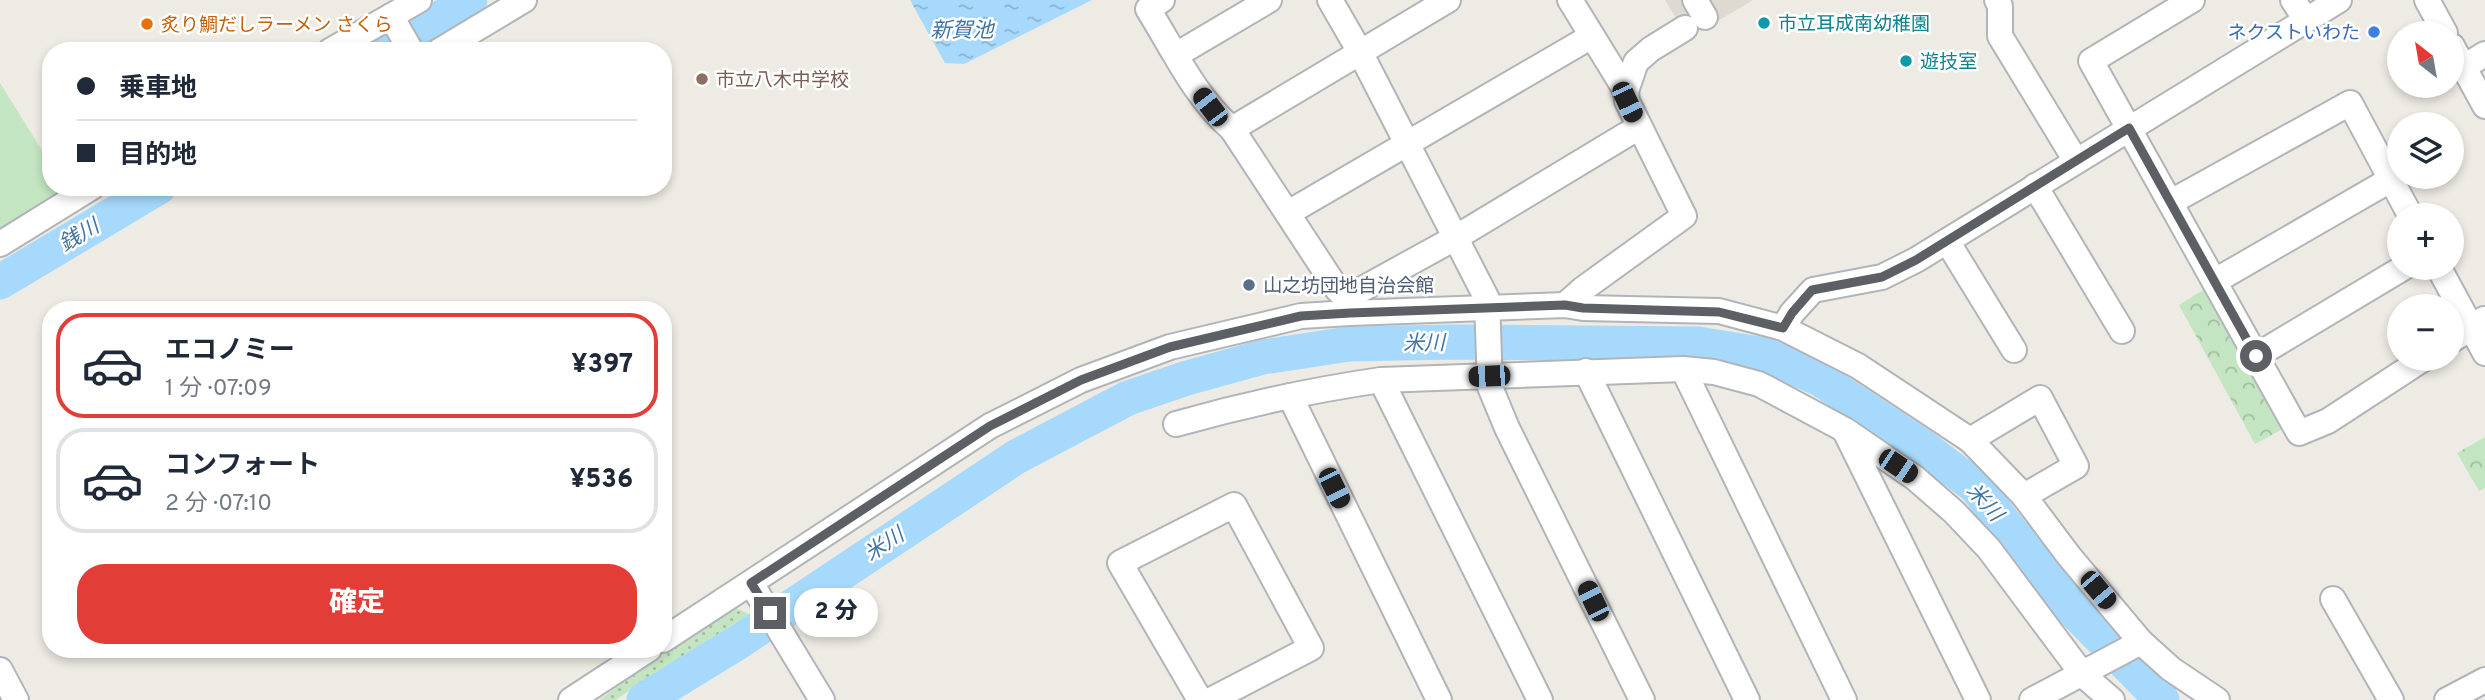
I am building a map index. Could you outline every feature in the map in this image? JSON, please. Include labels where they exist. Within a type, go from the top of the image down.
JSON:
[{"type":"street","points":[[348,42],[393,20],[419,0]]},
{"type":"street","points":[[454,42],[524,0]]},
{"type":"street","points":[[1162,0],[1148,9],[1201,95],[1219,118],[1232,129],[1348,306]]},
{"type":"street","points":[[1176,55],[1269,0]]},
{"type":"street","points":[[1330,0],[1360,52],[1487,299],[1490,387],[1507,428],[1642,700]]},
{"type":"street","points":[[1232,129],[1448,0]]},
{"type":"street","points":[[1570,0],[1626,91]]},
{"type":"street","points":[[1997,0],[2000,6],[2000,36],[2076,161]]},
{"type":"street","points":[[2192,0],[2091,61],[2299,433],[2328,421],[2405,371]]},
{"type":"street","points":[[1783,328],[1812,290],[1882,277],[1947,241],[2129,128],[2300,10],[2339,0]]},
{"type":"street","points":[[2427,0],[2438,21]]},
{"type":"street","points":[[1565,305],[1684,216],[1627,102],[1626,91],[1636,62],[1695,15]]},
{"type":"street","points":[[393,20],[406,42]]},
{"type":"street","points":[[1288,214],[1592,36]]},
{"type":"street","points":[[2464,56],[2485,54]]},
{"type":"street","points":[[2464,67],[2485,106]]},
{"type":"street","points":[[2171,202],[2350,103],[2387,174]]},
{"type":"street","points":[[1348,306],[1639,127]]},
{"type":"street","points":[[2215,281],[2387,182]]},
{"type":"street","points":[[2035,186],[2122,331]]},
{"type":"street","points":[[0,244],[77,196]]},
{"type":"street","points":[[1947,241],[2014,350]]},
{"type":"street","points":[[2256,356],[2387,278]]},
{"type":"street","points":[[2445,280],[2469,329],[2485,353]]},
{"type":"street","points":[[672,635],[753,586],[990,426],[1081,380],[1170,347],[1348,306],[1488,312],[1565,305],[1583,308],[1719,312],[1783,328],[1858,366],[1970,440],[2024,496],[2138,644],[2217,700]]},
{"type":"street","points":[[1176,424],[1229,409],[1381,380],[1489,369],[1682,369],[1714,372],[1759,384],[1845,430],[1915,478],[1954,512],[1989,549],[2112,700]]},
{"type":"street","points":[[1682,369],[1844,700]]},
{"type":"street","points":[[1586,371],[1746,700]]},
{"type":"street","points":[[1381,380],[1540,700]]},
{"type":"street","points":[[1290,396],[1439,700]]},
{"type":"street","points":[[1970,440],[2040,398],[2076,466],[2024,496]]},
{"type":"street","points":[[1845,430],[1978,700]]},
{"type":"street","points":[[1200,700],[1121,562],[1234,505],[1311,648],[1211,700]]},
{"type":"street","points":[[753,586],[822,700]]},
{"type":"street","points":[[2333,599],[2391,700]]},
{"type":"street","points":[[2032,700],[2138,644]]},
{"type":"street","points":[[571,700],[635,658]]},
{"type":"street","points":[[0,670],[16,700]]},
{"type":"street","points":[[2447,700],[2485,680]]},
{"type":"shaded area","points":[[1665,0],[1753,0],[1701,31],[1677,20]]},
{"type":"green space","points":[[0,83],[42,151],[42,196],[52,196],[0,229]]},
{"type":"green space","points":[[2211,285],[2284,416],[2281,430],[2255,444],[2179,305]]},
{"type":"green space","points":[[2485,437],[2485,488],[2479,491],[2457,453]]},
{"type":"green space","points":[[736,608],[749,614],[615,700],[599,700],[657,658],[672,658],[672,647],[699,627]]},
{"type":"water","name":"新賀池","points":[[910,0],[1092,0],[964,64],[945,63]]},
{"type":"waterway","name":"銭川","points":[[402,42],[470,0]]},
{"type":"waterway","name":"銭川","points":[[0,282],[144,196]]},
{"type":"waterway","name":"米川","points":[[644,700],[740,641],[1016,457],[1128,398],[1263,357],[1349,344],[1453,342],[1698,344],[1765,355],[1820,379],[1923,447],[1975,486],[2073,610],[2162,700]]},
{"type":"place","name":"市立耳成南幼稚園","points":[[1764,23]]},
{"type":"place","name":"炙り鯛だしラーメン さくら","points":[[147,24]]},
{"type":"place","name":"ネクストいわた","points":[[2374,32]]},
{"type":"place","name":"遊技室","points":[[1906,61]]},
{"type":"place","name":"市立八木中学校","points":[[702,79]]},
{"type":"place","name":"山之坊団地自治会館","points":[[1249,285]]},
{"type":"route","points":[[770,613],[751,583],[916,473],[990,426],[1081,380],[1170,347],[1301,316],[1565,305],[1583,308],[1719,312],[1783,328],[1812,290],[1882,277],[1916,260],[2129,128],[2256,356]]}]
